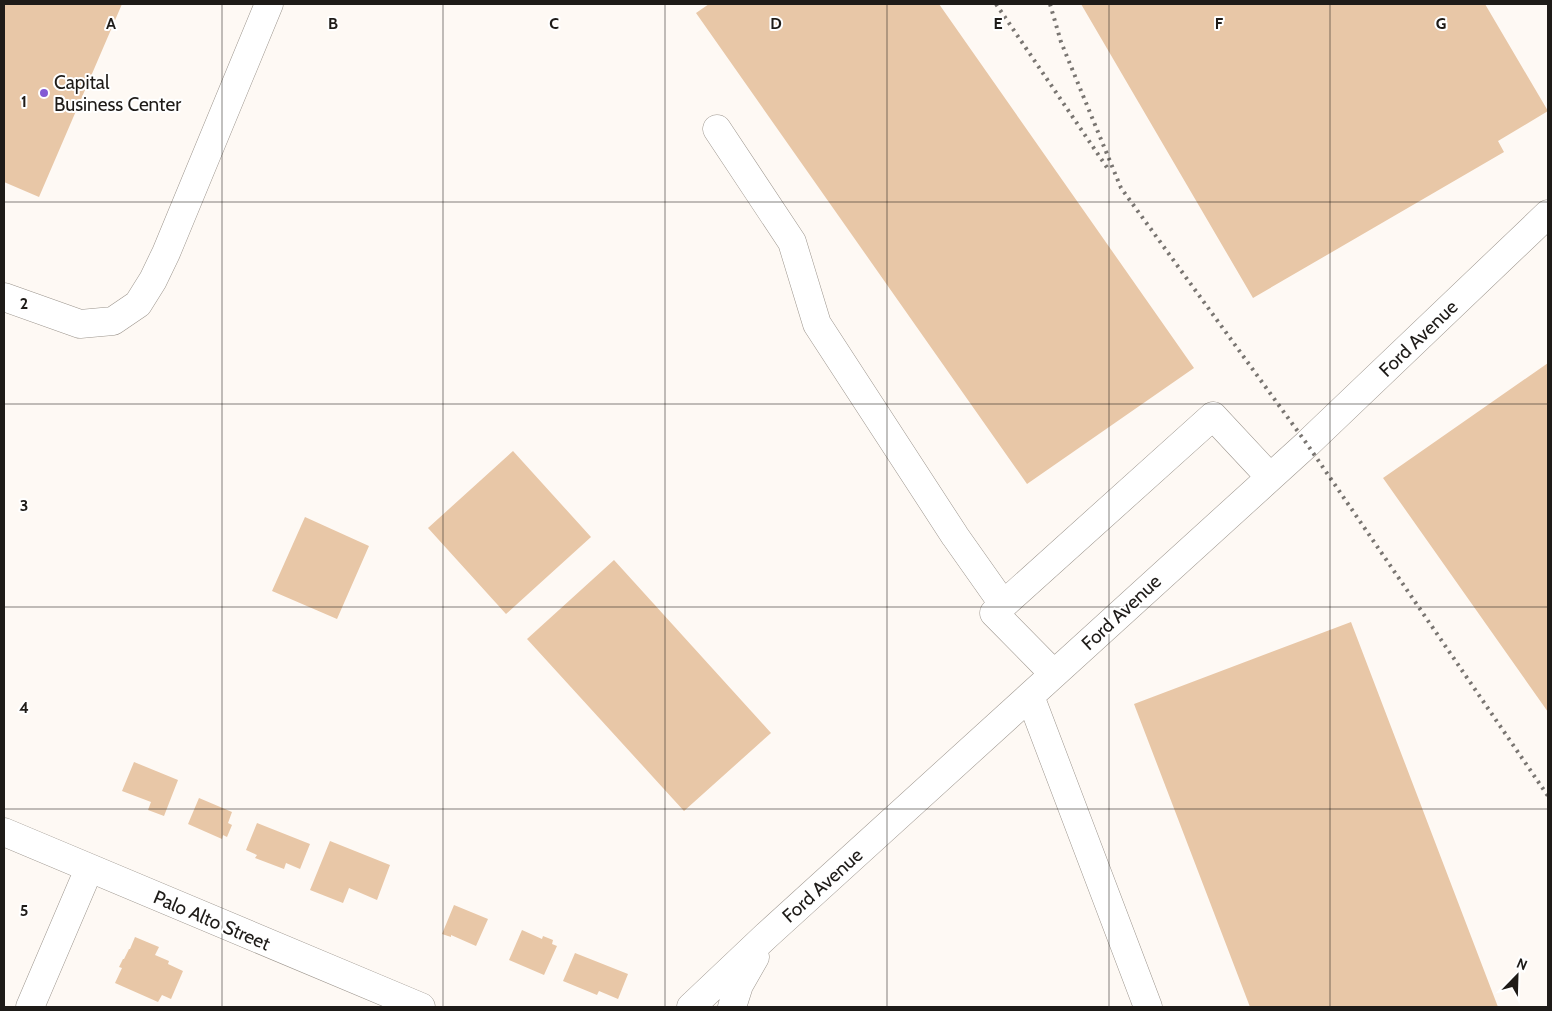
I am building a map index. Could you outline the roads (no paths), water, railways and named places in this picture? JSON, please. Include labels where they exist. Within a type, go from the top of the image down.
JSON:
[{"type":"street","points":[[4,297],[80,324],[113,320],[138,304],[153,280],[166,253],[268,4]]},
{"type":"street","points":[[717,129],[792,242],[817,324],[955,536],[1003,604]]},
{"type":"street","name":"Ford Avenue","points":[[691,1007],[766,936],[1269,476],[1307,444],[1548,214]]},
{"type":"street","points":[[1054,674],[994,613],[1003,604],[1214,416],[1269,476]]},
{"type":"street","points":[[1030,696],[1148,1007]]},
{"type":"street","name":"Palo Alto Street","points":[[4,832],[421,1007]]},
{"type":"street","points":[[30,1007],[89,868]]},
{"type":"street","points":[[732,1007],[740,985],[766,936]]},
{"type":"railway","points":[[996,4],[1108,169]]},
{"type":"railway","points":[[1050,4],[1061,42],[1121,188],[1307,444],[1548,796]]},
{"type":"place","name":"Capital Business Center","points":[[44,93]]}]
